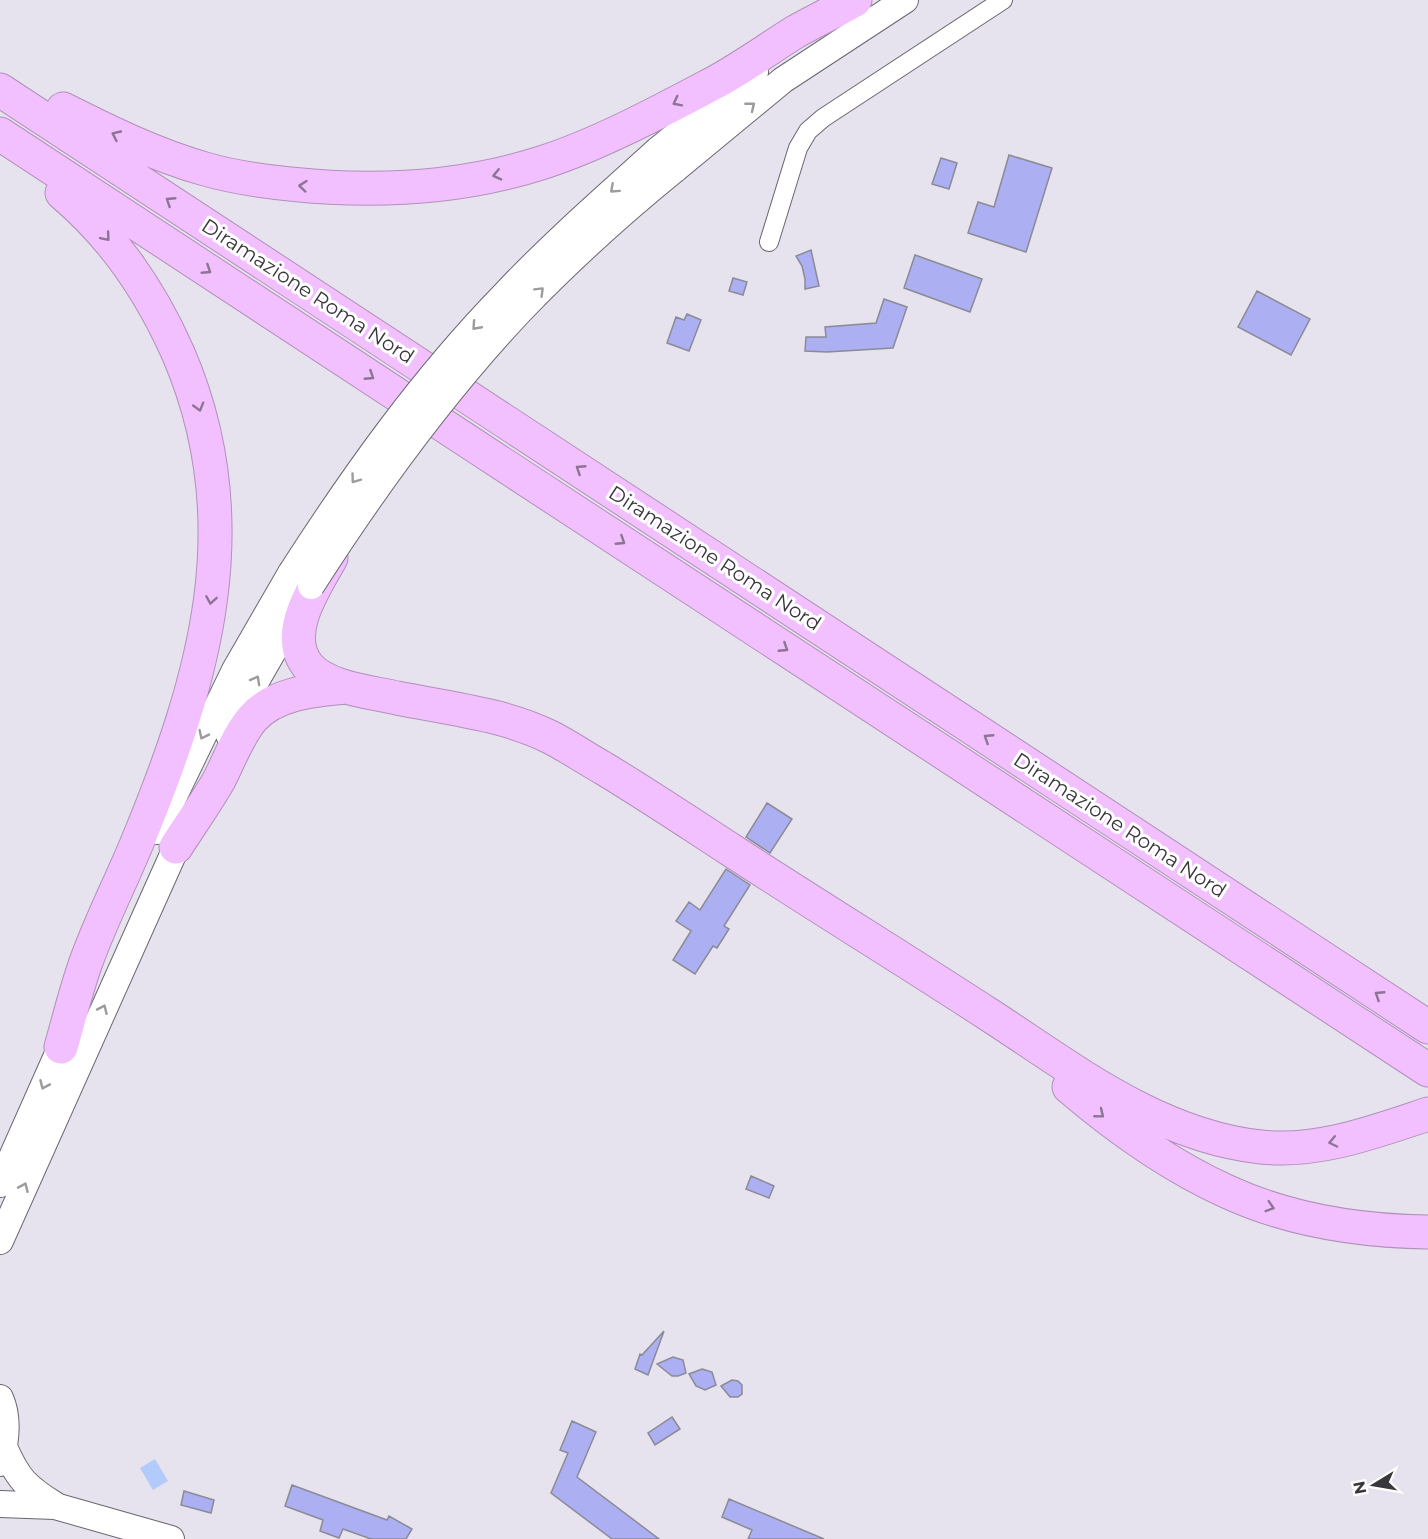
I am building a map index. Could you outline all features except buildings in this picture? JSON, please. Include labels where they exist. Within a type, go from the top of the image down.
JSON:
[{"type":"highway","points":[[0,77],[114,135],[161,155],[206,170],[231,176],[326,188],[430,187],[504,174],[583,147],[717,81],[798,31],[855,0]]},
{"type":"highway","name":"Diramazione Roma Nord","points":[[0,90],[1428,1027]]},
{"type":"highway","name":"Diramazione Roma Nord","points":[[0,134],[1055,828],[1428,1070]]},
{"type":"highway","points":[[0,142],[82,211],[122,257],[146,292],[169,333],[196,399],[210,459],[216,511],[215,562],[210,606],[200,659],[181,729],[139,837],[86,962],[61,1047]]},
{"type":"highway","points":[[343,536],[306,605],[300,629],[299,645],[303,658],[311,669],[323,678],[348,687],[513,722],[552,738],[643,793],[1057,1060],[1132,1106],[1181,1127],[1232,1142],[1270,1148],[1315,1146],[1390,1127],[1428,1114]]},
{"type":"highway","points":[[176,847],[217,783],[243,732],[257,714],[275,702],[293,695],[320,689],[348,687]]},
{"type":"highway","points":[[994,1018],[1046,1067],[1116,1126],[1173,1163],[1228,1192],[1280,1210],[1349,1226],[1428,1232]]},
{"type":"main road","points":[[0,1184],[193,755],[235,670],[301,579],[343,536],[400,456],[455,386],[520,311],[666,160],[770,61],[862,0]]},
{"type":"main road","points":[[0,1241],[176,847],[301,579],[324,522],[375,451],[444,362],[503,295],[558,240],[666,160],[905,0]]},
{"type":"main road","points":[[0,1398],[6,1425],[2,1455],[30,1489],[55,1506]]},
{"type":"main road","points":[[0,1504],[55,1506],[171,1539]]},
{"type":"street","points":[[770,242],[795,156],[808,131],[823,118],[1003,0]]},
{"type":"water","points":[[155,1459],[168,1481],[153,1490],[140,1468]]}]
